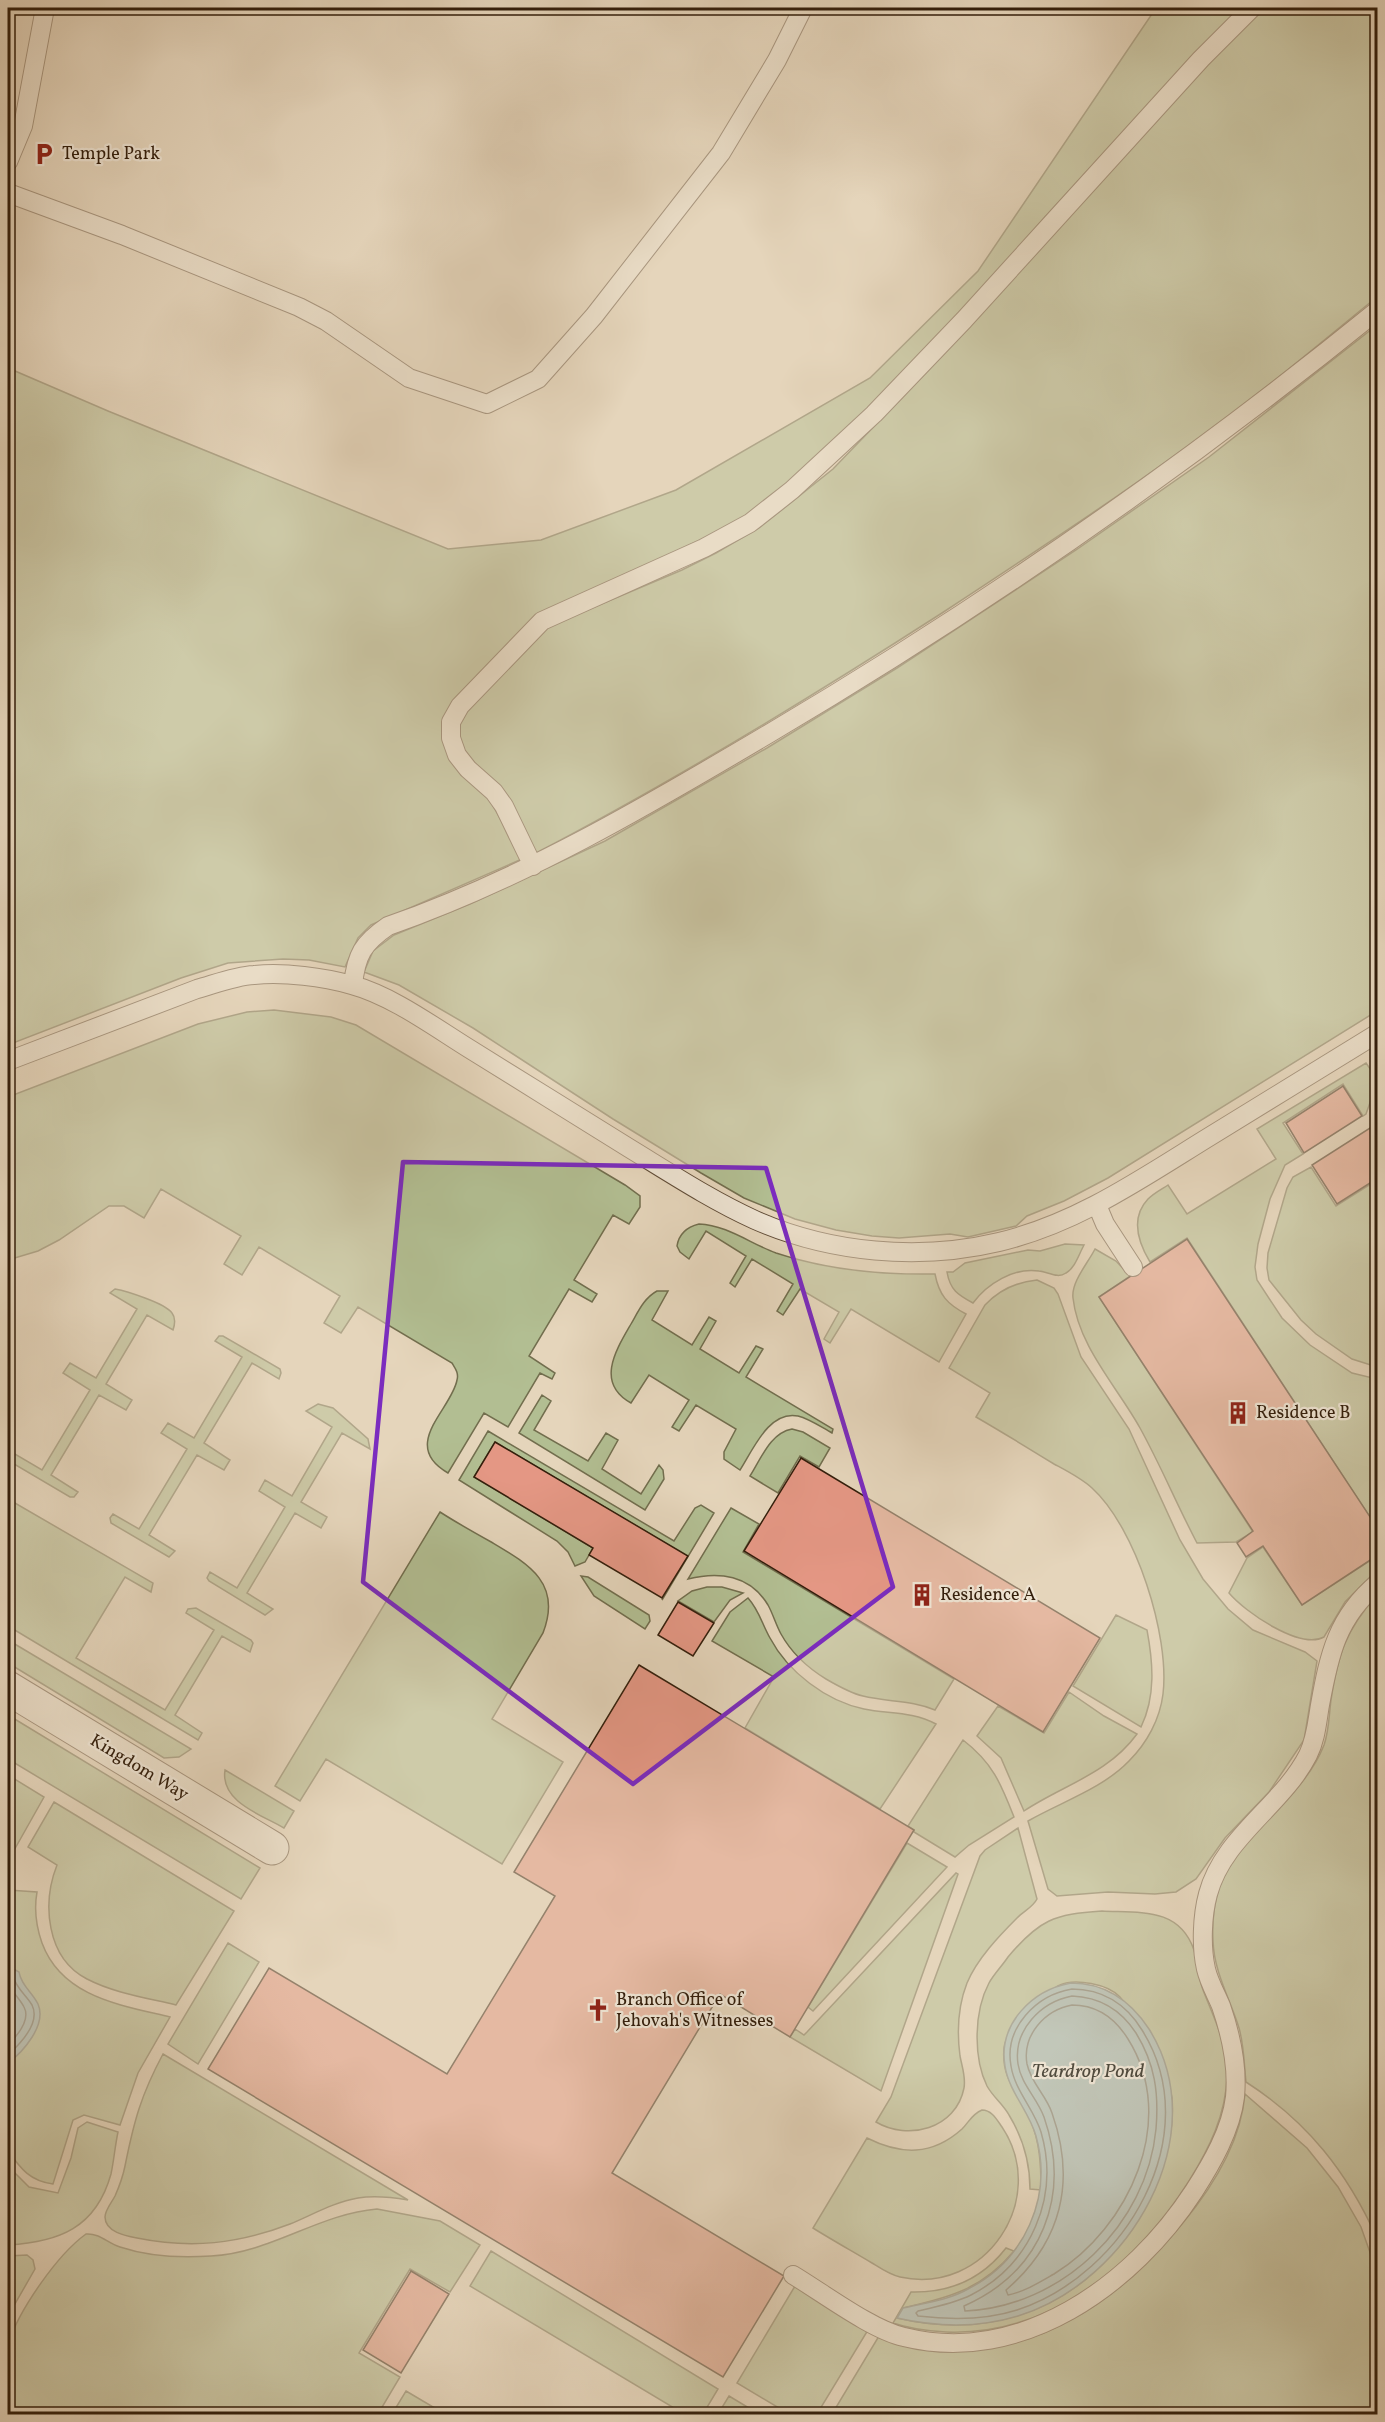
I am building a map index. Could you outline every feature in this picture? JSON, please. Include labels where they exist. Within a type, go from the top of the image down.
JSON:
[{"type":"street","name":"Kingdom Way","points":[[8,1688],[272,1848]]},
{"type":"lane","points":[[8,162],[23,126],[45,8]]},
{"type":"lane","points":[[8,193],[122,234],[299,307],[326,321],[409,378],[488,404],[538,378],[594,316],[721,153],[777,60],[803,8]]},
{"type":"lane","points":[[533,866],[504,806],[494,792],[468,769],[457,755],[451,738],[451,722],[460,706],[542,621],[704,548],[750,523],[792,490],[874,414],[956,329],[1201,59],[1252,8]]},
{"type":"lane","points":[[353,985],[361,951],[370,938],[388,926],[533,866],[611,827],[827,699],[1045,559],[1193,454],[1377,310]]},
{"type":"lane","points":[[8,1061],[197,989],[225,981],[254,975],[285,975],[353,985],[413,1014],[690,1185],[756,1220],[830,1244],[885,1251],[925,1252],[997,1243],[1046,1229],[1097,1205],[1377,1034]]},
{"type":"lane","points":[[1097,1205],[1105,1224],[1133,1267]]},
{"type":"lane","points":[[793,2275],[878,2326],[903,2337],[954,2343],[1018,2333],[1062,2315],[1107,2286],[1152,2245],[1185,2205],[1202,2179],[1224,2136],[1234,2098],[1236,2083],[1232,2043],[1206,1968],[1205,1919],[1208,1894],[1214,1876],[1236,1843],[1288,1785],[1306,1759],[1314,1741],[1327,1662],[1342,1624],[1361,1597],[1377,1583]]},
{"type":"highlighted area","points":[[403,1162],[766,1168],[893,1587],[633,1784],[363,1582]]},
{"type":"green space","points":[[1156,8],[1242,8],[1145,108],[897,382],[786,485],[748,516],[542,614],[447,721],[522,859],[371,925],[358,938],[345,967],[309,960],[283,959],[228,963],[181,978],[8,1045],[8,368],[448,549],[541,540],[676,490],[870,378],[978,271]]},
{"type":"green space","points":[[1267,8],[1377,8],[1377,297],[1199,438],[942,613],[742,738],[536,853],[463,755],[458,728],[465,712],[542,629],[682,570],[716,553],[759,528],[833,469],[940,358],[1100,179],[1250,20]]},
{"type":"green space","points":[[1377,325],[1377,1011],[1108,1178],[1064,1201],[1027,1216],[1016,1226],[968,1237],[950,1234],[899,1238],[836,1230],[795,1219],[744,1198],[613,1119],[473,1028],[399,985],[364,972],[373,951],[394,935],[470,904],[605,841],[767,748],[897,668],[1076,550],[1209,457]]},
{"type":"green space","points":[[274,1010],[331,1017],[356,1025],[640,1196],[640,1207],[629,1224],[613,1215],[574,1280],[597,1294],[592,1302],[569,1289],[529,1356],[555,1373],[552,1379],[540,1373],[508,1427],[484,1413],[448,1473],[434,1462],[428,1451],[428,1439],[457,1380],[457,1373],[452,1363],[358,1307],[341,1333],[324,1323],[340,1296],[259,1247],[242,1275],[224,1264],[241,1236],[161,1189],[144,1218],[124,1206],[109,1206],[59,1240],[38,1251],[8,1260],[8,1097],[198,1024],[247,1012]]},
{"type":"green space","points":[[1366,1063],[1378,1080],[1366,1114],[1363,1116],[1343,1084],[1283,1123],[1303,1154],[1285,1165],[1270,1199],[1258,1244],[1255,1267],[1257,1280],[1282,1318],[1310,1345],[1352,1373],[1377,1379],[1377,1528],[1187,1238],[1150,1262],[1139,1238],[1138,1230],[1142,1206],[1150,1197],[1168,1185],[1187,1214],[1276,1159],[1257,1129]]},
{"type":"green space","points":[[1311,1167],[1336,1206],[1377,1180],[1377,1367],[1352,1359],[1316,1334],[1301,1320],[1269,1280],[1268,1253],[1287,1188],[1293,1177]]},
{"type":"green space","points":[[699,1224],[719,1228],[776,1253],[815,1264],[895,1274],[935,1274],[945,1298],[966,1314],[939,1362],[851,1309],[830,1343],[824,1339],[839,1312],[800,1289],[783,1315],[777,1311],[793,1284],[752,1259],[735,1287],[730,1283],[746,1256],[706,1231],[689,1259],[680,1252],[677,1246],[682,1234]]},
{"type":"green space","points":[[1065,1244],[1084,1245],[1074,1264],[1063,1275],[1030,1270],[1011,1274],[993,1283],[973,1303],[955,1291],[948,1278],[947,1272],[953,1272],[965,1263],[1028,1250],[1040,1251]]},
{"type":"green space","points":[[1095,1249],[1116,1261],[1130,1276],[1099,1297],[1253,1532],[1236,1542],[1197,1543],[1140,1428],[1100,1366],[1082,1333],[1076,1316],[1073,1292],[1077,1279]]},
{"type":"green space","points":[[1037,1280],[1054,1288],[1058,1294],[1081,1357],[1129,1429],[1180,1540],[1203,1579],[1228,1609],[1253,1630],[1305,1652],[1317,1661],[1304,1740],[1269,1792],[1225,1838],[1196,1879],[1176,1892],[1155,1894],[1108,1892],[1057,1896],[1048,1889],[1028,1821],[1106,1780],[1136,1754],[1152,1730],[1159,1712],[1163,1694],[1164,1670],[1161,1643],[1147,1584],[1123,1529],[1108,1506],[1092,1488],[1079,1478],[976,1417],[990,1393],[949,1368],[985,1305],[996,1295],[1009,1288]]},
{"type":"green space","points":[[115,1289],[162,1305],[172,1313],[174,1326],[173,1330],[147,1315],[106,1384],[132,1400],[126,1410],[99,1395],[51,1475],[78,1492],[74,1497],[70,1497],[14,1464],[12,1460],[15,1454],[42,1470],[90,1390],[63,1373],[70,1363],[96,1378],[137,1309],[110,1293]]},
{"type":"green space","points":[[657,1291],[668,1291],[652,1320],[692,1345],[709,1317],[716,1321],[700,1349],[739,1373],[756,1346],[763,1349],[746,1377],[833,1429],[832,1433],[798,1416],[779,1419],[763,1433],[740,1470],[724,1459],[724,1452],[736,1429],[696,1405],[679,1431],[672,1427],[689,1400],[649,1375],[631,1403],[620,1395],[611,1376],[615,1355],[642,1306],[648,1297]]},
{"type":"green space","points":[[219,1336],[223,1336],[280,1369],[281,1373],[279,1379],[252,1363],[204,1443],[230,1460],[224,1470],[197,1455],[149,1535],[175,1551],[169,1557],[111,1523],[110,1518],[113,1514],[139,1529],[187,1449],[161,1433],[168,1423],[194,1438],[242,1357],[215,1341]]},
{"type":"green space","points":[[542,1395],[551,1401],[534,1430],[588,1461],[606,1433],[618,1440],[602,1469],[641,1494],[659,1465],[663,1470],[664,1479],[645,1510],[519,1433]]},
{"type":"green space","points":[[318,1404],[333,1408],[368,1439],[370,1449],[342,1433],[301,1502],[327,1517],[321,1528],[295,1513],[247,1593],[273,1609],[265,1615],[207,1578],[210,1572],[237,1588],[285,1507],[259,1491],[265,1480],[292,1496],[332,1427],[306,1411]]},
{"type":"green space","points":[[792,1429],[803,1432],[830,1448],[819,1467],[800,1456],[778,1493],[750,1476],[772,1441],[784,1431]]},
{"type":"green space","points":[[488,1431],[674,1541],[695,1508],[701,1505],[714,1513],[662,1600],[687,1556],[495,1442],[474,1477],[593,1548],[585,1562],[575,1566],[568,1552],[557,1541],[459,1480]]},
{"type":"green space","points":[[8,1499],[153,1583],[151,1592],[125,1577],[76,1658],[165,1710],[214,1630],[186,1613],[188,1609],[196,1608],[251,1640],[253,1643],[250,1652],[222,1636],[175,1715],[202,1733],[198,1740],[8,1626]]},
{"type":"green space","points":[[731,1508],[759,1524],[743,1552],[954,1679],[935,1710],[917,1704],[863,1696],[840,1687],[800,1659],[785,1641],[768,1605],[752,1587],[743,1581],[722,1576],[711,1575],[688,1579]]},
{"type":"green space","points":[[440,1512],[507,1551],[530,1568],[545,1589],[548,1601],[548,1616],[543,1633],[492,1719],[563,1762],[502,1864],[326,1759],[300,1801],[275,1786]]},
{"type":"green space","points":[[1263,1547],[1302,1605],[1377,1556],[1377,1570],[1345,1602],[1324,1637],[1314,1640],[1301,1638],[1288,1634],[1260,1619],[1229,1593],[1247,1558]]},
{"type":"green space","points":[[581,1576],[588,1577],[649,1615],[650,1621],[645,1629],[594,1596]]},
{"type":"green space","points":[[707,1587],[722,1587],[743,1593],[730,1600],[714,1622],[678,1601],[692,1591]]},
{"type":"green space","points":[[1377,1595],[1377,2238],[1353,2191],[1324,2150],[1288,2114],[1246,2082],[1241,2034],[1219,1975],[1213,1934],[1214,1909],[1218,1893],[1233,1861],[1303,1781],[1315,1764],[1324,1745],[1328,1729],[1340,1656],[1351,1631]]},
{"type":"green space","points":[[748,1598],[758,1612],[770,1638],[787,1662],[822,1692],[864,1709],[909,1715],[936,1724],[880,1809],[745,1728],[774,1677],[712,1641],[730,1612]]},
{"type":"green space","points":[[1116,1615],[1147,1630],[1152,1679],[1149,1703],[1141,1727],[1073,1686]]},
{"type":"green space","points":[[8,1640],[191,1749],[179,1757],[164,1758],[8,1663]]},
{"type":"green space","points":[[1069,1692],[1104,1716],[1137,1734],[1125,1748],[1099,1769],[1024,1811],[1001,1758],[977,1736],[998,1706],[1044,1733]]},
{"type":"green space","points":[[8,1715],[260,1868],[241,1899],[8,1759]]},
{"type":"green space","points":[[963,1740],[982,1757],[995,1775],[1014,1817],[969,1845],[955,1857],[908,1826]]},
{"type":"green space","points":[[225,1770],[294,1811],[284,1828],[244,1806],[236,1799],[229,1791],[225,1781]]},
{"type":"green space","points":[[8,1775],[44,1797],[8,1861]]},
{"type":"green space","points":[[54,1802],[234,1911],[176,2005],[131,1995],[97,1984],[73,1970],[63,1958],[51,1928],[49,1912],[52,1880],[57,1865],[28,1847]]},
{"type":"green space","points":[[1018,1828],[1037,1899],[989,1948],[976,1965],[967,1983],[959,2020],[959,2047],[964,2072],[964,2088],[959,2102],[941,2122],[929,2128],[902,2130],[889,2128],[876,2122],[891,2097],[980,1856],[985,1850]]},
{"type":"green space","points":[[907,1843],[947,1867],[813,2011],[808,2007]]},
{"type":"green space","points":[[956,1873],[958,1874],[881,2091],[790,2037],[795,2029],[804,2035]]},
{"type":"green space","points":[[8,1890],[37,1892],[36,1911],[40,1937],[51,1961],[63,1976],[78,1987],[113,2003],[170,2017],[138,2073],[120,2125],[84,2115],[73,2120],[53,2184],[32,2177],[8,2151]]},
{"type":"green space","points":[[1102,1911],[1144,1913],[1168,1919],[1179,1926],[1194,1950],[1201,1985],[1220,2032],[1227,2065],[1226,2090],[1220,2118],[1203,2157],[1168,2212],[1143,2241],[1087,2290],[1055,2308],[1020,2322],[984,2330],[939,2332],[893,2323],[911,2292],[939,2290],[964,2282],[987,2268],[1006,2248],[1014,2251],[990,2275],[950,2296],[903,2308],[897,2318],[935,2324],[972,2324],[1006,2319],[1039,2308],[1069,2291],[1097,2269],[1122,2242],[1150,2197],[1166,2156],[1171,2127],[1172,2098],[1166,2081],[1149,2053],[1127,2008],[1115,1992],[1082,1982],[1060,1985],[1019,2022],[1006,2041],[1005,2069],[1026,2110],[1036,2136],[1041,2190],[1030,2189],[1029,2169],[1022,2141],[1007,2111],[987,2086],[979,2062],[977,2034],[980,2007],[989,1983],[1008,1957],[1029,1935],[1049,1921],[1071,1914]]},
{"type":"green space","points":[[228,1943],[259,1962],[198,2064],[168,2044]]},
{"type":"green space","points":[[163,2054],[408,2200],[364,2197],[349,2200],[271,2231],[214,2243],[157,2241],[127,2236],[112,2230],[106,2222],[105,2214],[122,2178],[135,2122]]},
{"type":"green space","points":[[1245,2094],[1307,2148],[1338,2187],[1361,2227],[1378,2275],[1377,2414],[832,2414],[879,2336],[913,2347],[936,2350],[972,2350],[1004,2345],[1034,2337],[1063,2324],[1090,2309],[1115,2291],[1161,2248],[1204,2195],[1223,2163],[1238,2129]]},
{"type":"green space","points":[[982,2110],[991,2114],[1002,2127],[1015,2155],[1018,2183],[1013,2211],[1001,2236],[982,2257],[959,2272],[931,2279],[900,2277],[885,2271],[813,2228],[867,2138],[904,2150],[928,2148],[951,2138]]},
{"type":"green space","points":[[87,2122],[118,2132],[111,2174],[96,2207],[73,2229],[44,2240],[8,2245],[8,2166],[29,2187],[58,2193],[71,2158],[78,2128]]},
{"type":"green space","points":[[377,2209],[440,2221],[480,2245],[450,2292],[410,2269],[359,2353],[400,2377],[378,2414],[8,2414],[6,2359],[13,2330],[51,2269],[86,2234],[95,2235],[120,2247],[153,2254],[211,2256],[254,2248],[335,2218]]},
{"type":"green space","points":[[491,2251],[718,2389],[703,2414],[684,2414],[470,2286]]},
{"type":"green space","points":[[27,2255],[33,2260],[35,2269],[8,2316],[8,2256]]},
{"type":"green space","points":[[795,2286],[868,2330],[817,2414],[789,2414],[737,2383]]},
{"type":"green space","points":[[406,2391],[445,2414],[392,2414]]},
{"type":"green space","points":[[729,2396],[759,2414],[718,2414]]},
{"type":"water","points":[[8,1966],[19,1972],[22,1981],[38,2004],[40,2012],[32,2037],[8,2063]]},
{"type":"water","name":"Teardrop Pond","points":[[1071,1983],[1106,1990],[1134,2010],[1149,2029],[1167,2071],[1172,2114],[1166,2158],[1150,2200],[1126,2238],[1095,2272],[1058,2298],[1018,2316],[988,2323],[958,2325],[897,2318],[903,2308],[953,2296],[988,2277],[1019,2244],[1030,2224],[1041,2182],[1040,2159],[1033,2127],[1007,2075],[1004,2051],[1007,2036],[1021,2011],[1043,1993]]},
{"type":"building","points":[[1343,1086],[1362,1116],[1304,1153],[1286,1123]]},
{"type":"building","points":[[1370,1128],[1378,1140],[1378,1178],[1337,1204],[1312,1165]]},
{"type":"building","name":"Residence B","points":[[1187,1239],[1378,1529],[1378,1555],[1302,1605],[1263,1546],[1246,1557],[1237,1543],[1253,1531],[1099,1297]]},
{"type":"building","points":[[495,1442],[688,1556],[662,1598],[589,1555],[593,1548],[474,1477]]},
{"type":"building","name":"Residence A","points":[[801,1458],[1100,1638],[1043,1732],[744,1551]]},
{"type":"building","points":[[678,1602],[714,1623],[693,1656],[658,1635]]},
{"type":"building","name":"Branch Office of Jehovah's Witnesses","points":[[639,1665],[914,1830],[790,2037],[720,1994],[612,2173],[784,2276],[723,2377],[208,2069],[269,1968],[447,2074],[555,1896],[514,1872]]},
{"type":"building","points":[[411,2271],[449,2294],[401,2373],[363,2350]]},
{"type":"place","name":"Temple Park","points":[[44,154]]},
{"type":"place","name":"Residence B","points":[[1238,1413]]},
{"type":"place","name":"Residence A","points":[[922,1595]]},
{"type":"place","name":"Branch Office of Jehovah's Witnesses","points":[[598,2010]]}]
